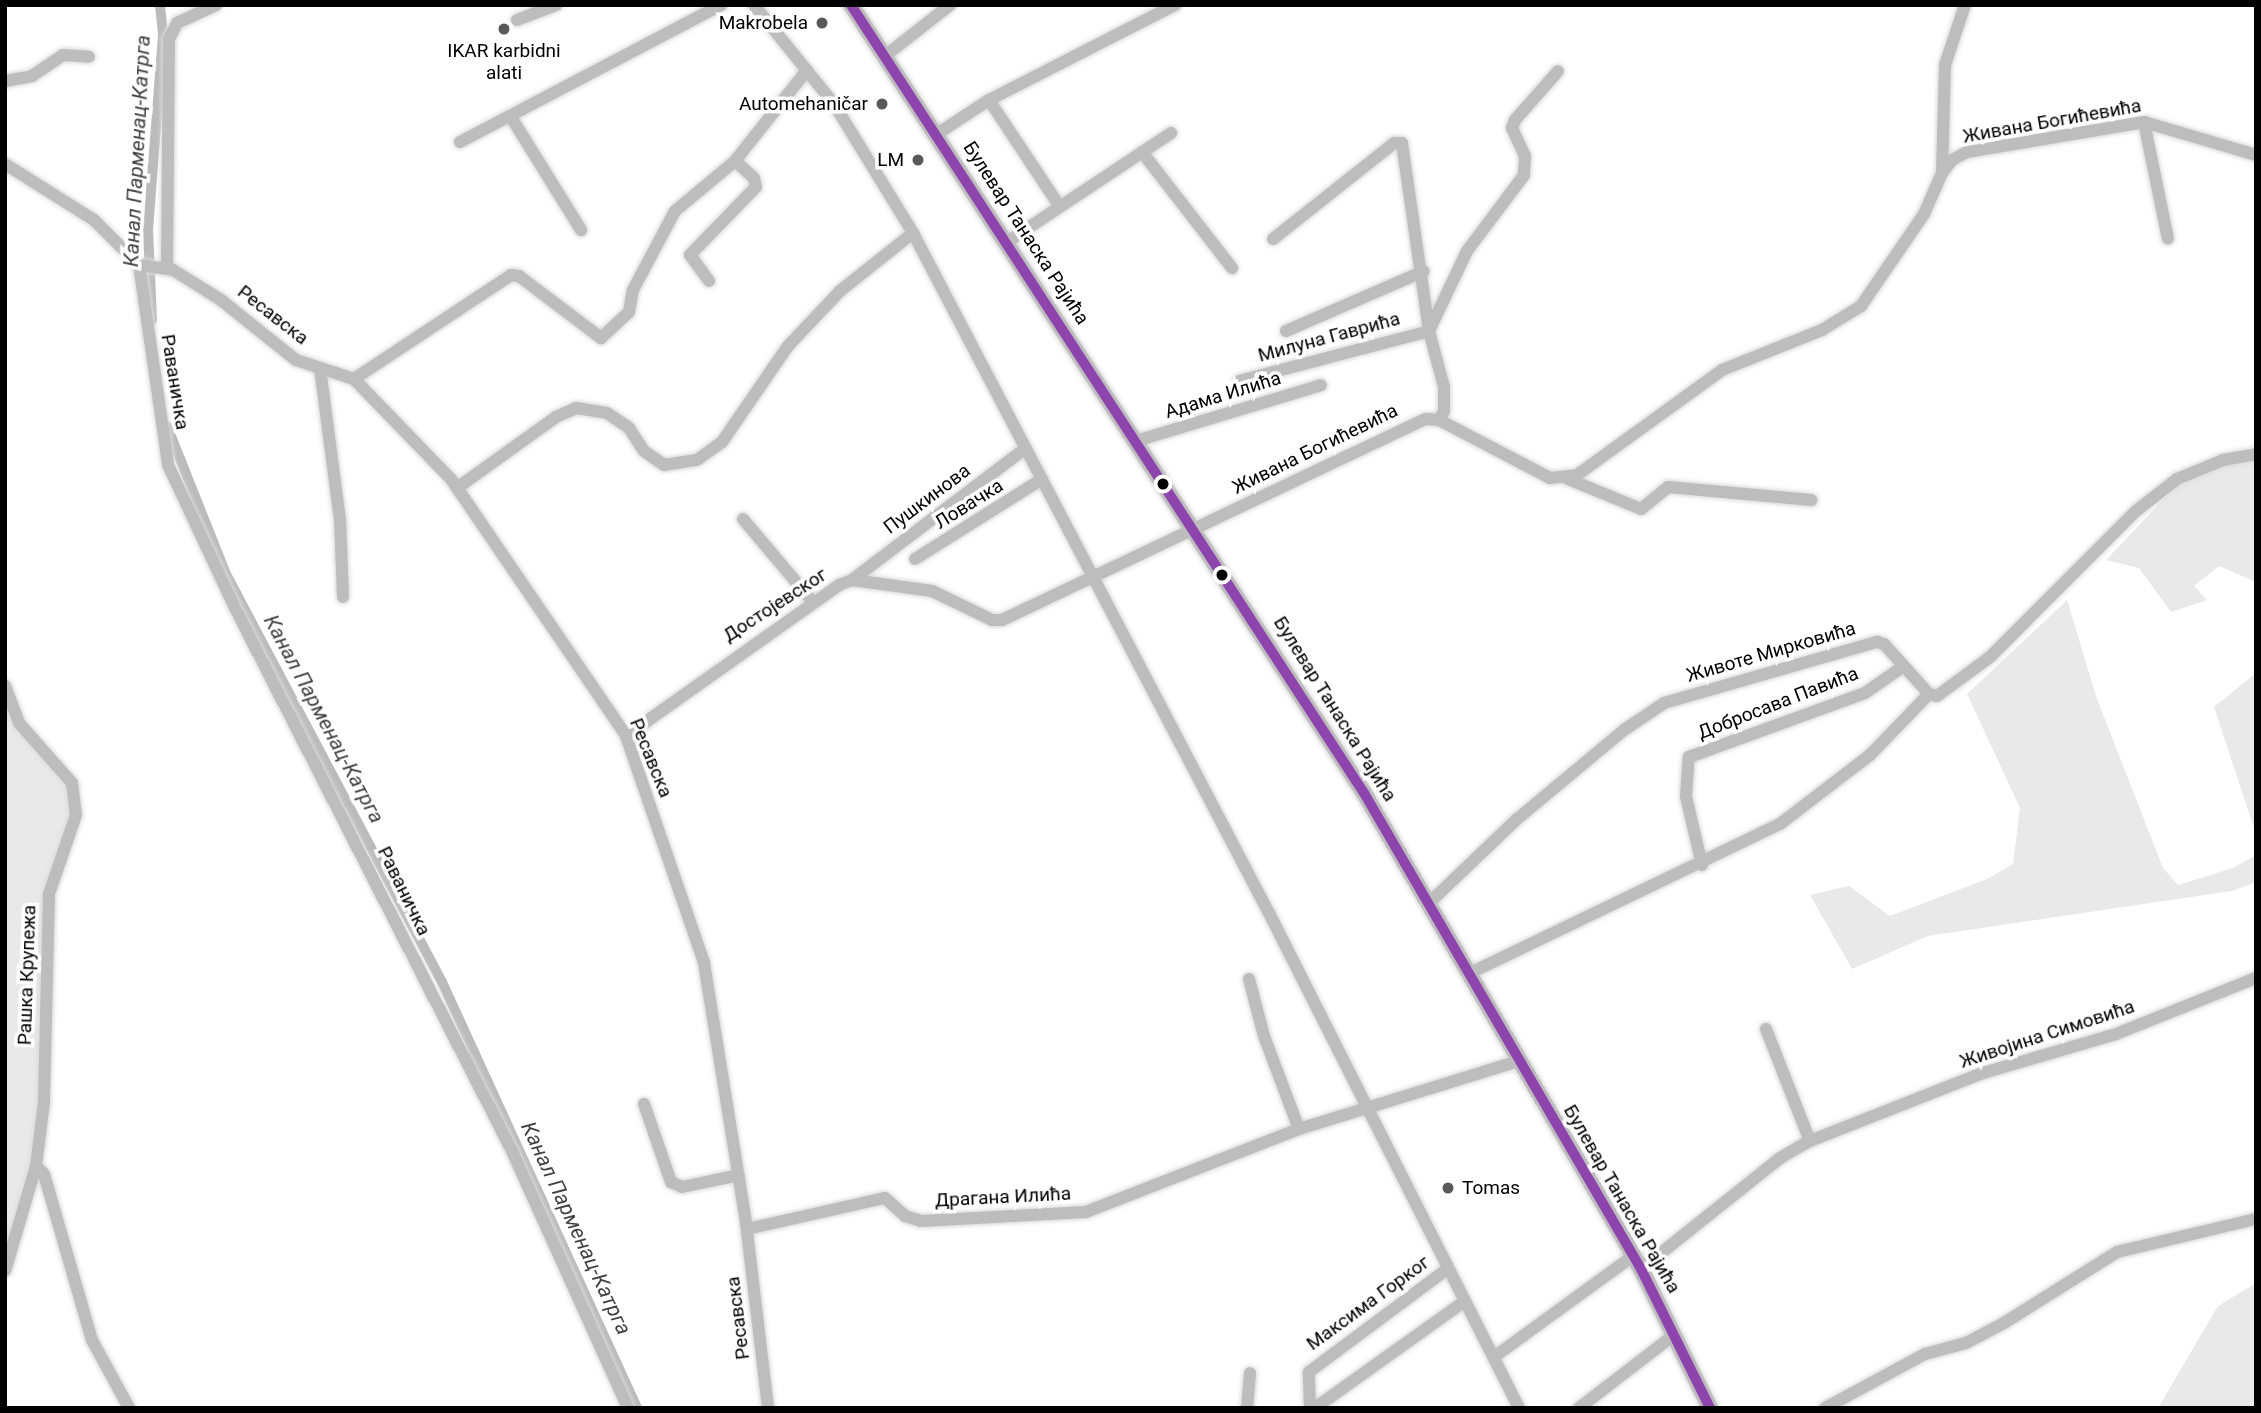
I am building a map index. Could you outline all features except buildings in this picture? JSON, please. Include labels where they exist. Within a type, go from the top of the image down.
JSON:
[{"type":"main road","name":"Булевар Танаска Рајића","points":[[857,7],[885,56],[1364,793],[1637,1263],[1710,1408]]},
{"type":"street","name":"Раваничка","points":[[216,5],[177,23],[169,39],[152,266],[168,465],[235,608],[511,1149],[628,1408]]},
{"type":"street","points":[[516,20],[556,5]]},
{"type":"street","points":[[460,142],[721,5]]},
{"type":"street","points":[[754,5],[834,104],[913,233],[1092,574],[1519,1408]]},
{"type":"street","points":[[885,56],[950,5]]},
{"type":"street","points":[[937,134],[989,100],[1175,5]]},
{"type":"street","name":"Живана Богићевића","points":[[1942,173],[1945,65],[1965,5]]},
{"type":"street","points":[[5,81],[32,76],[64,55],[89,57]]},
{"type":"street","points":[[354,379],[511,275],[519,276],[601,338],[629,312],[633,290],[675,211],[735,161],[807,70]]},
{"type":"street","name":"Милуна Гаврића","points":[[1429,331],[1467,250],[1524,175],[1525,156],[1512,128],[1514,120],[1558,71]]},
{"type":"street","points":[[989,100],[1060,207]]},
{"type":"street","points":[[510,117],[581,230]]},
{"type":"street","points":[[2144,122],[2168,239]]},
{"type":"street","name":"Живана Богићевића","points":[[1568,479],[1722,370],[1822,330],[1861,306],[1924,214],[1942,173],[1952,160],[1967,152],[2144,122],[2256,155]]},
{"type":"street","points":[[1007,243],[1171,133]]},
{"type":"street","name":"Милуна Гаврића","points":[[1273,239],[1397,142],[1405,146],[1424,271],[1429,331],[1444,387],[1444,411],[1439,420]]},
{"type":"street","points":[[1142,152],[1232,268]]},
{"type":"street","points":[[709,281],[690,255],[756,187],[754,178],[735,161]]},
{"type":"street","name":"Ресавска","points":[[5,164],[94,220],[152,266],[221,299],[296,360],[320,368],[342,371],[354,379],[457,488],[626,736],[704,963],[747,1229],[768,1408]]},
{"type":"street","points":[[457,488],[556,416],[576,408],[607,413],[629,428],[644,451],[664,465],[698,460],[722,442],[788,346],[840,291],[913,233]]},
{"type":"street","name":"Милуна Гаврића","points":[[1286,331],[1424,271]]},
{"type":"street","name":"Милуна Гаврића","points":[[1239,381],[1429,331]]},
{"type":"street","points":[[320,368],[340,519],[343,597]]},
{"type":"street","name":"Адама Илића","points":[[1136,441],[1321,386]]},
{"type":"street","name":"Живана Богићевића","points":[[1194,528],[1360,452],[1403,426],[1426,419],[1439,420]]},
{"type":"street","points":[[1439,420],[1550,478],[1568,479],[1641,509],[1668,487],[1811,500]]},
{"type":"street","name":"Пушкинова","points":[[852,580],[1026,448]]},
{"type":"street","points":[[1468,974],[1702,865],[1780,824],[1870,755],[1929,694],[1948,691],[1990,657],[2136,511],[2177,479],[2223,460],[2256,454]]},
{"type":"street","name":"Ловачка","points":[[915,559],[1042,479]]},
{"type":"street","points":[[743,519],[812,600]]},
{"type":"street","name":"Достојевског","points":[[626,736],[812,600],[852,580],[932,591],[992,620],[1015,615],[1092,574],[1143,556],[1194,528]]},
{"type":"street","name":"Животе Мирковића","points":[[1428,904],[1516,820],[1624,730],[1664,703],[1877,642],[1884,643],[1901,668],[1929,694]]},
{"type":"street","name":"Добросава Павића","points":[[1702,865],[1686,796],[1689,757],[1865,693],[1901,668]]},
{"type":"street","name":"Рашка Крупежа","points":[[5,686],[19,723],[72,783],[76,815],[49,894],[44,1102],[36,1166],[5,1271]]},
{"type":"street","name":"Живојина Симовића","points":[[1494,1357],[1637,1263],[1780,1158],[1810,1141],[1983,1073],[2116,1034],[2256,978]]},
{"type":"street","points":[[1249,979],[1264,1036],[1299,1129]]},
{"type":"street","points":[[1766,1029],[1810,1141]]},
{"type":"street","points":[[1365,1107],[1518,1061]]},
{"type":"street","points":[[644,1104],[671,1182],[682,1187],[738,1175]]},
{"type":"street","name":"Драгана Илића","points":[[747,1229],[885,1198],[905,1216],[921,1221],[1086,1212],[1299,1129],[1365,1107]]},
{"type":"street","points":[[36,1166],[44,1174],[92,1340],[129,1408]]},
{"type":"street","points":[[1825,1408],[1925,1354],[1966,1343],[2004,1323],[2117,1252],[2256,1219]]},
{"type":"street","name":"Максима Горког","points":[[1313,1408],[1308,1372],[1447,1269]]},
{"type":"street","points":[[1313,1408],[1465,1301]]},
{"type":"street","points":[[1579,1408],[1675,1334]]},
{"type":"street","points":[[1247,1408],[1250,1373]]},
{"type":"shaded area","points":[[2256,461],[2256,582],[2219,566],[2194,586],[2207,600],[2171,612],[2139,568],[2106,560],[2175,487],[2223,466]]},
{"type":"shaded area","points":[[2067,600],[2097,699],[2163,868],[2178,885],[2233,868],[2256,855],[2256,882],[2232,891],[1928,936],[1852,969],[1810,895],[1849,886],[1890,916],[1987,879],[2013,864],[2020,808],[1967,694]]},
{"type":"shaded area","points":[[2256,673],[2256,834],[2214,707]]},
{"type":"shaded area","points":[[5,686],[19,723],[72,783],[76,815],[49,894],[36,1166],[5,1271]]},
{"type":"shaded area","points":[[2256,1283],[2256,1408],[2158,1408],[2218,1306]]},
{"type":"waterway","name":"Канал Парменац-Катрга","points":[[152,320],[148,230],[163,34],[160,5]]},
{"type":"waterway","name":"Канал Парменац-Катрга","points":[[167,426],[226,574],[442,982],[637,1408]]},
{"type":"transit line","points":[[851,5],[1364,793],[1641,1269],[1710,1408]]},
{"type":"place","name":"Makrobela","points":[[822,23]]},
{"type":"place","name":"IKAR karbidni alati","points":[[504,29]]},
{"type":"place","name":"Automehaničar","points":[[882,104]]},
{"type":"place","name":"LM","points":[[918,160]]},
{"type":"place","name":"Tomas","points":[[1448,1188]]}]
